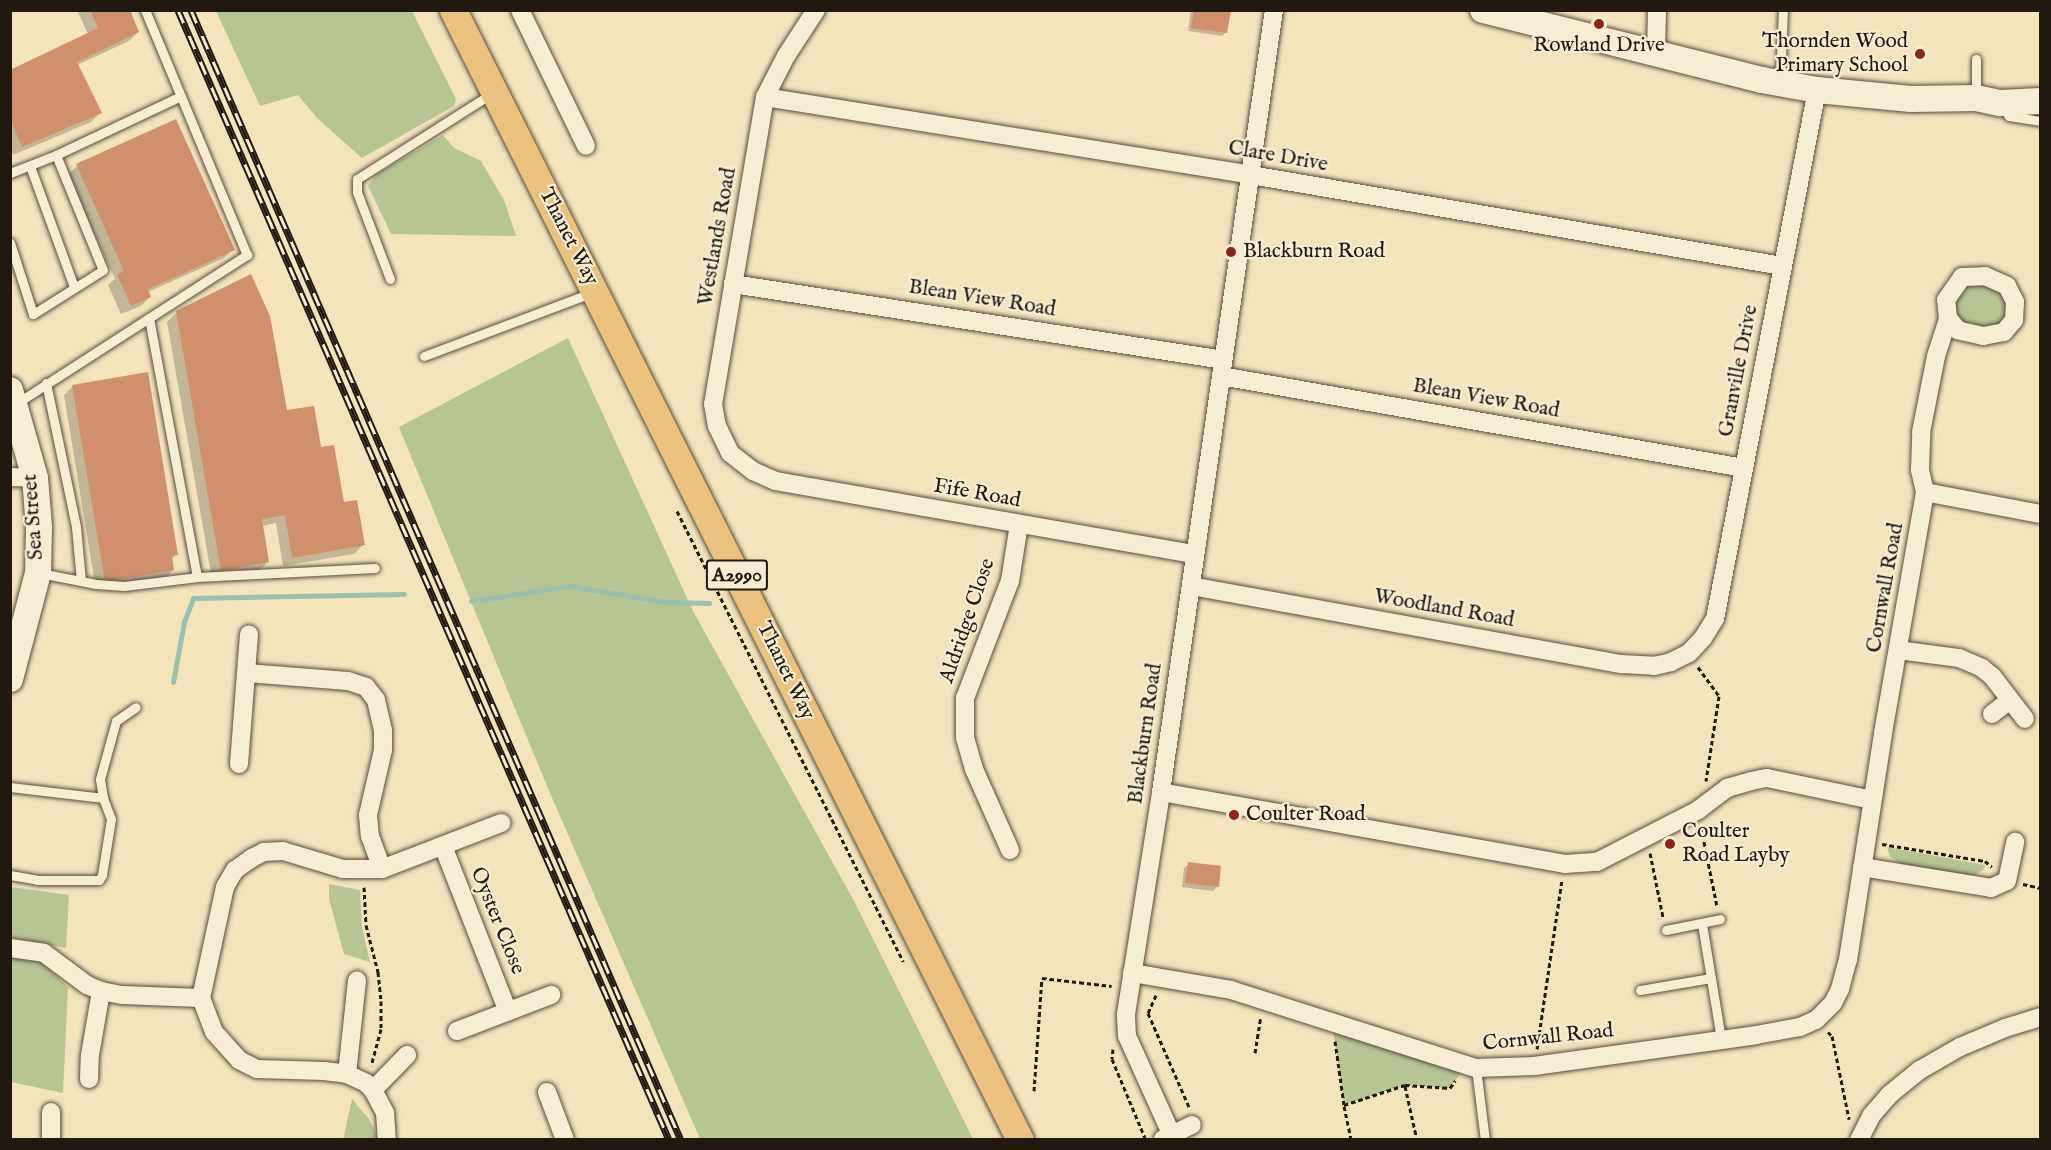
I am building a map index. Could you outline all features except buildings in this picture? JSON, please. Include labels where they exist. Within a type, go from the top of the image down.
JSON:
[{"type":"main road","name":"Thanet Way","points":[[453,10],[1020,1140]]},
{"type":"street","points":[[520,10],[584,147]]},
{"type":"street","name":"Westlands Road","points":[[753,471],[730,453],[717,426],[713,404],[765,97],[786,56],[816,10]]},
{"type":"street","name":"Blackburn Road","points":[[1193,1120],[1169,1138],[1128,1036],[1126,1014],[1161,792],[1274,10]]},
{"type":"street","points":[[1484,10],[1656,54],[1817,90],[1911,99],[2040,101]]},
{"type":"street","points":[[1656,54],[1657,10]]},
{"type":"street","name":"Granville Drive","points":[[1689,653],[1703,638],[1715,619],[1817,90]]},
{"type":"street","name":"Clare Drive","points":[[765,97],[1251,175],[1782,266]]},
{"type":"street","name":"Blean View Road","points":[[733,284],[1222,368],[1743,468]]},
{"type":"street","name":"Cornwall Road","points":[[1131,981],[1231,990],[1471,1067],[1534,1066],[1800,1027],[1816,1020],[1833,1003],[1840,989],[1848,960],[1872,800],[1925,492],[1920,470],[1922,432],[1936,356],[1948,318]]},
{"type":"street","name":"Sea Street","points":[[10,678],[38,573],[39,527],[23,478],[13,398]]},
{"type":"street","name":"Fife Road","points":[[753,471],[775,481],[1194,554]]},
{"type":"street","points":[[1925,492],[2040,514]]},
{"type":"street","name":"Aldridge Close","points":[[1011,836],[971,758],[965,738],[965,698],[1010,581],[1020,524]]},
{"type":"street","name":"Woodland Road","points":[[1191,586],[1621,664],[1654,666],[1671,662],[1689,653]]},
{"type":"street","points":[[239,764],[249,634]]},
{"type":"street","points":[[1898,650],[1959,658],[1982,668],[2025,719]]},
{"type":"street","points":[[247,673],[348,681],[366,687],[376,700],[383,730],[382,750],[368,815],[370,836],[382,869]]},
{"type":"street","points":[[1992,714],[2010,700]]},
{"type":"street","points":[[1161,792],[1565,864],[1597,862],[1647,838],[1704,805],[1727,788],[1767,778],[1872,800]]},
{"type":"street","points":[[387,1140],[385,1113],[374,1090],[366,1083],[347,1074],[257,1069],[239,1060],[214,1032],[201,998],[225,887],[230,877],[244,862],[264,852],[283,850],[343,868],[382,869],[501,823]]},
{"type":"street","points":[[1862,867],[1991,888],[2007,881],[2015,842]]},
{"type":"street","name":"Oyster Close","points":[[443,846],[508,1012]]},
{"type":"street","points":[[10,948],[44,953],[87,985],[101,991],[122,995],[201,998]]},
{"type":"street","points":[[347,1074],[357,981]]},
{"type":"street","points":[[89,1079],[93,1032],[101,991]]},
{"type":"street","points":[[457,1031],[551,995]]},
{"type":"street","points":[[1859,1139],[1871,1116],[1889,1095],[1920,1070],[1960,1047],[2005,1028],[2040,1017]]},
{"type":"street","points":[[374,1090],[407,1055]]},
{"type":"street","points":[[547,1092],[565,1140]]},
{"type":"street","points":[[51,1112],[51,1140]]},
{"type":"lane","points":[[13,398],[46,383],[247,255],[145,10]]},
{"type":"lane","points":[[1780,83],[1783,10]]},
{"type":"lane","points":[[1977,59],[1988,101],[2009,116],[2040,121]]},
{"type":"lane","points":[[390,279],[357,192],[357,179],[495,92]]},
{"type":"lane","points":[[10,173],[56,155],[181,96]]},
{"type":"lane","points":[[10,243],[33,314],[103,270],[56,155]]},
{"type":"lane","points":[[30,166],[74,287]]},
{"type":"lane","points":[[424,356],[596,292]]},
{"type":"lane","points":[[149,318],[197,577]]},
{"type":"lane","points":[[46,383],[76,527],[81,581]]},
{"type":"lane","points":[[38,573],[124,586],[197,577],[375,568]]},
{"type":"lane","points":[[10,875],[37,880],[99,880],[102,875],[111,819],[103,798],[100,779],[116,721],[136,707]]},
{"type":"lane","points":[[10,787],[103,798]]},
{"type":"lane","points":[[1666,930],[1720,919]]},
{"type":"lane","points":[[1702,924],[1721,1039]]},
{"type":"lane","points":[[1640,990],[1711,978]]},
{"type":"lane","points":[[1471,1067],[1485,1140]]},
{"type":"path","points":[[1689,653],[1719,696],[1705,778],[1704,805],[1720,919]]},
{"type":"path","points":[[1647,838],[1666,930]]},
{"type":"path","points":[[1866,841],[1985,861],[2007,881]]},
{"type":"path","points":[[1534,1066],[1565,864]]},
{"type":"path","points":[[1034,1091],[1042,978],[1131,981]]},
{"type":"path","points":[[1165,996],[1154,995],[1149,1013],[1193,1120]]},
{"type":"path","points":[[1255,1053],[1266,1000]]},
{"type":"path","points":[[1816,1020],[1832,1036],[1850,1124],[1859,1139]]},
{"type":"path","points":[[1332,1022],[1351,1140]]},
{"type":"path","points":[[1344,1105],[1405,1085],[1450,1088],[1471,1067]]},
{"type":"path","points":[[1405,1085],[1417,1140]]},
{"type":"green space","points":[[216,11],[412,11],[456,99],[454,106],[362,158],[318,119],[298,95],[260,106]]},
{"type":"green space","points":[[443,135],[454,148],[481,161],[504,200],[516,236],[391,234],[368,186],[377,174]]},
{"type":"green space","points":[[1962,277],[2007,286],[2014,320],[1983,336],[1948,318]]},
{"type":"green space","points":[[568,338],[693,611],[854,901],[973,1139],[700,1139],[547,786],[399,427]]},
{"type":"green space","points":[[1887,847],[1985,865],[1983,870],[1972,877],[1904,866],[1890,857]]},
{"type":"green space","points":[[329,884],[360,890],[362,927],[370,962],[344,954],[329,899]]},
{"type":"green space","points":[[11,887],[69,895],[66,948],[11,937]]},
{"type":"green space","points":[[12,956],[41,962],[68,987],[63,1093],[11,1082]]},
{"type":"green space","points":[[1332,1022],[1466,1066],[1450,1088],[1405,1085],[1344,1105]]},
{"type":"green space","points":[[352,1099],[369,1119],[378,1139],[343,1140]]},
{"type":"waterway","points":[[471,601],[571,586],[666,602],[709,603]]},
{"type":"waterway","points":[[173,682],[184,622],[193,598],[404,594]]},
{"type":"railway","points":[[178,10],[669,1140]]},
{"type":"railway","points":[[191,10],[681,1140]]},
{"type":"place","name":"Rowland Drive","points":[[1599,24]]},
{"type":"place","name":"Thornden Wood Primary School","points":[[1920,54]]},
{"type":"place","name":"Blackburn Road","points":[[1231,252]]},
{"type":"place","name":"Coulter Road","points":[[1234,815]]},
{"type":"place","name":"Coulter Road Layby","points":[[1670,844]]}]
